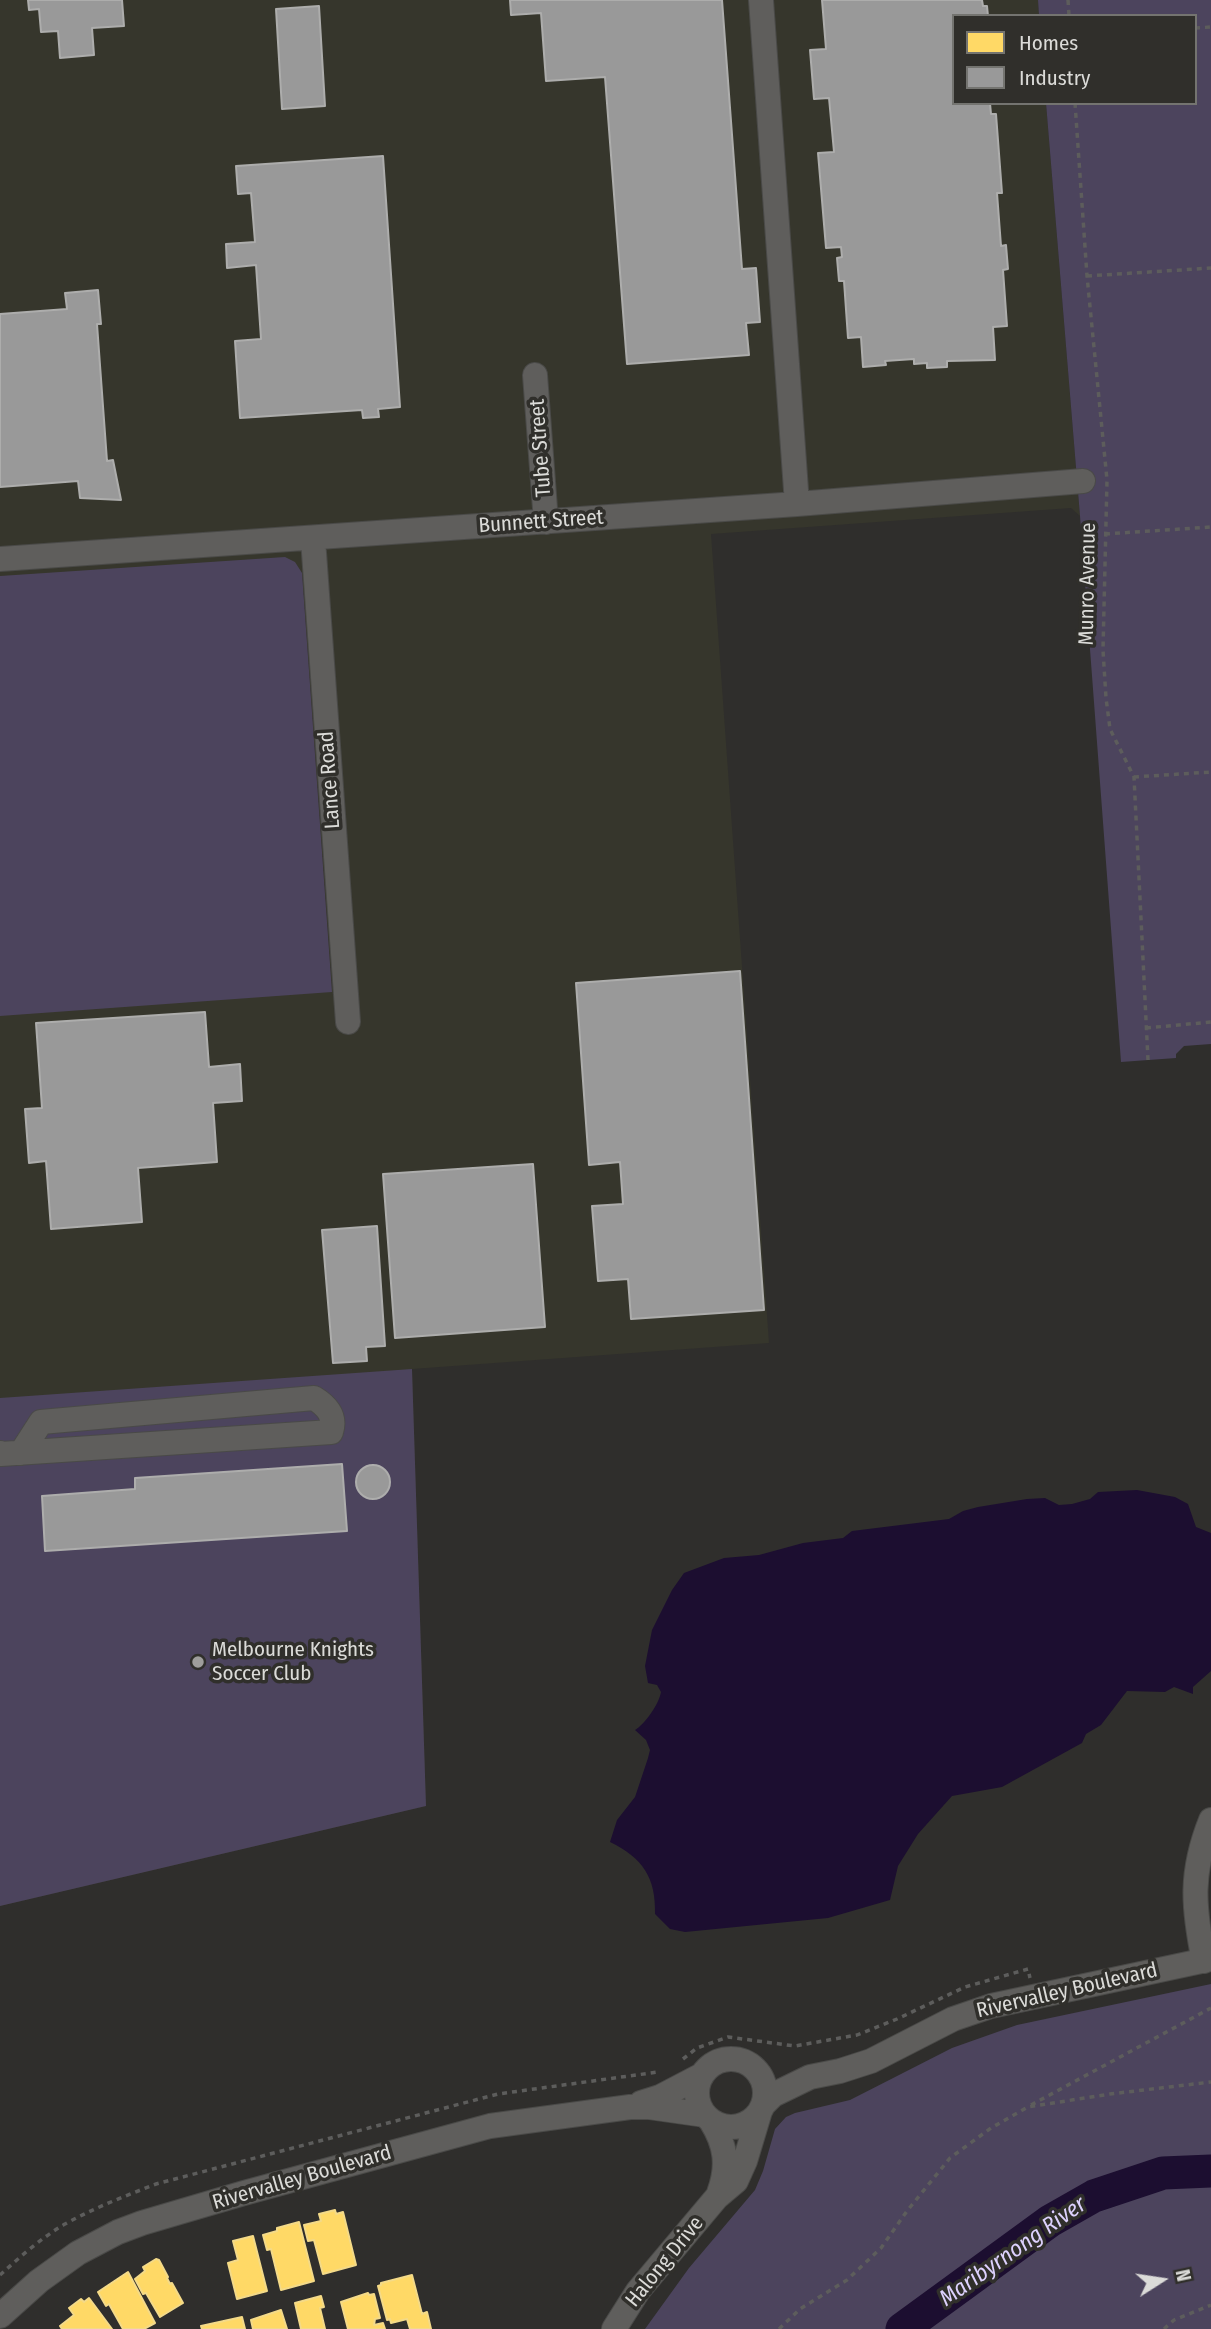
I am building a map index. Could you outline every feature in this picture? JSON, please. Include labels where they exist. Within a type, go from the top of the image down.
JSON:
[{"type":"street","points":[[761,0],[797,504]]},
{"type":"street","name":"Tube Street","points":[[535,375],[546,522]]},
{"type":"street","name":"Bunnett Street","points":[[0,559],[313,539],[1083,481]]},
{"type":"street","name":"Lance Road","points":[[313,539],[348,1022]]},
{"type":"street","points":[[314,1398],[327,1407],[334,1423],[331,1432],[11,1453],[41,1422],[314,1398]]},
{"type":"street","points":[[1208,1960],[1194,1891],[1201,1845],[1211,1820]]},
{"type":"street","name":"Rivervalley Boulevard","points":[[761,2108],[772,2095],[810,2077],[871,2061],[953,2019],[991,2006],[1208,1960]]},
{"type":"street","points":[[720,2060],[743,2061],[759,2074],[765,2094],[761,2108],[754,2118],[737,2126],[719,2125],[708,2118],[699,2106],[697,2096],[702,2075],[720,2060]]},
{"type":"street","name":"Rivervalley Boulevard","points":[[743,2061],[769,2070],[810,2077]]},
{"type":"street","name":"Rivervalley Boulevard","points":[[630,2106],[660,2097],[702,2075]]},
{"type":"street","name":"Rivervalley Boulevard","points":[[0,2316],[39,2281],[78,2253],[118,2232],[257,2189],[490,2126],[630,2106],[649,2106],[708,2118]]},
{"type":"street","name":"Halong Drive","points":[[614,2329],[638,2291],[717,2197],[736,2180],[745,2161],[761,2108]]},
{"type":"street","name":"Halong Drive","points":[[708,2118],[724,2144],[726,2161],[724,2178],[717,2197]]},
{"type":"path","name":"Munro Avenue","points":[[1075,105],[1087,276],[1107,480],[1102,650],[1110,729],[1135,777],[1148,1060]]},
{"type":"path","points":[[1087,276],[1211,268]]},
{"type":"path","points":[[1104,534],[1211,527]]},
{"type":"path","points":[[1135,777],[1211,772]]},
{"type":"path","points":[[1146,1028],[1211,1022]]},
{"type":"path","points":[[677,2063],[697,2048],[728,2037],[795,2046],[857,2035],[965,1987],[1028,1969],[1034,1997]]},
{"type":"path","points":[[779,2329],[800,2309],[846,2280],[881,2248],[906,2211],[950,2158],[990,2128],[1211,2008]]},
{"type":"path","points":[[0,2276],[22,2255],[64,2225],[111,2201],[156,2184],[498,2094],[664,2070]]},
{"type":"path","points":[[1028,2107],[1211,2082]]},
{"type":"path","points":[[1164,2329],[1174,2320],[1211,2305]]},
{"type":"shaded area","points":[[0,0],[1038,0],[1039,14],[952,14],[952,105],[1046,105],[1080,516],[1071,508],[711,534],[769,1343],[412,1369],[426,1806],[0,1906]]},
{"type":"shaded area","points":[[1038,0],[1211,0],[1211,1044],[1184,1046],[1176,1054],[1176,1058],[1121,1062],[1046,105],[1197,105],[1197,14],[1039,14]]},
{"type":"shaded area","points":[[285,557],[295,562],[302,573],[332,992],[0,1016],[0,576]]},
{"type":"shaded area","points":[[412,1369],[426,1806],[0,1906],[0,1398]]},
{"type":"shaded area","points":[[1137,1490],[1175,1497],[1188,1504],[1196,1527],[1211,1533],[1211,1671],[1193,1687],[1193,1694],[1174,1687],[1165,1692],[1127,1691],[1101,1725],[1086,1734],[1082,1743],[1002,1787],[952,1796],[918,1834],[898,1866],[890,1900],[828,1918],[685,1932],[670,1929],[655,1914],[653,1890],[645,1870],[631,1855],[610,1842],[617,1820],[635,1797],[650,1750],[646,1740],[635,1730],[651,1713],[661,1692],[657,1685],[648,1683],[645,1666],[652,1630],[672,1590],[684,1573],[724,1558],[759,1555],[803,1543],[843,1538],[852,1531],[949,1519],[978,1507],[1045,1498],[1059,1505],[1072,1504],[1090,1499],[1098,1492]]},
{"type":"shaded area","points":[[1211,1984],[1211,2329],[645,2329],[689,2268],[755,2190],[775,2129],[786,2117],[850,2100],[952,2048],[1017,2025]]},
{"type":"building: Homes","points":[[335,2210],[336,2214],[343,2212],[356,2265],[323,2274],[314,2240],[308,2241],[304,2225],[321,2221],[319,2214]]},
{"type":"building: Homes","points":[[299,2222],[314,2281],[281,2290],[271,2249],[267,2250],[263,2235]]},
{"type":"building: Homes","points":[[253,2236],[267,2291],[237,2299],[228,2263],[238,2260],[233,2241]]},
{"type":"building: Homes","points":[[156,2259],[183,2303],[160,2317],[135,2279],[145,2271],[143,2267]]},
{"type":"building: Homes","points":[[128,2272],[155,2323],[144,2329],[123,2329],[109,2304],[106,2306],[98,2292]]},
{"type":"building: Homes","points":[[412,2275],[422,2314],[427,2312],[431,2329],[410,2329],[407,2319],[391,2323],[390,2319],[387,2320],[378,2286]]},
{"type":"building: Homes","points":[[368,2293],[374,2294],[380,2318],[375,2319],[374,2325],[383,2323],[385,2329],[348,2329],[341,2302]]},
{"type":"building: Homes","points":[[321,2296],[324,2307],[320,2308],[325,2329],[301,2329],[295,2303]]},
{"type":"building: Homes","points":[[89,2298],[112,2329],[62,2329],[60,2326],[74,2315],[69,2308],[81,2299],[84,2302]]},
{"type":"building: Homes","points":[[281,2310],[287,2329],[253,2329],[251,2320]]},
{"type":"building: Homes","points":[[242,2317],[245,2329],[202,2329],[201,2326]]},
{"type":"building: Industry","points":[[28,0],[122,0],[124,26],[92,28],[94,55],[60,58],[58,31],[41,32],[39,9],[29,10]]},
{"type":"building: Industry","points":[[510,0],[722,0],[742,269],[756,268],[760,322],[746,323],[749,355],[627,364],[605,77],[546,81],[541,13],[511,15]]},
{"type":"building: Industry","points":[[822,0],[982,0],[983,6],[987,6],[988,14],[952,14],[952,105],[990,105],[991,114],[996,114],[1002,193],[997,193],[1001,246],[1006,245],[1008,269],[1003,270],[1007,326],[993,327],[995,360],[947,361],[947,367],[927,368],[927,363],[914,364],[914,359],[885,361],[886,365],[863,367],[861,337],[848,338],[844,281],[839,281],[837,258],[842,257],[841,247],[826,248],[818,153],[834,152],[829,98],[814,99],[810,50],[826,49]]},
{"type":"building: Industry","points":[[319,6],[325,106],[282,109],[276,9]]},
{"type":"building: Industry","points":[[383,156],[400,407],[378,409],[379,417],[363,418],[362,410],[240,418],[235,341],[261,339],[256,265],[227,268],[226,244],[255,242],[251,193],[238,194],[236,166]]},
{"type":"building: Industry","points":[[98,290],[101,324],[97,324],[107,461],[113,460],[121,500],[80,498],[78,481],[0,487],[0,314],[67,309],[65,293]]},
{"type":"building: Industry","points":[[740,971],[764,1310],[631,1319],[628,1279],[598,1281],[592,1206],[623,1204],[620,1162],[589,1165],[576,983]]},
{"type":"building: Industry","points":[[205,1012],[209,1067],[240,1064],[242,1101],[213,1103],[217,1162],[138,1168],[142,1222],[51,1229],[46,1161],[29,1163],[25,1109],[42,1108],[36,1023]]},
{"type":"building: Industry","points":[[533,1164],[545,1327],[395,1338],[383,1174]]},
{"type":"building: Industry","points":[[377,1226],[385,1346],[366,1347],[367,1361],[333,1363],[322,1230]]},
{"type":"building: Industry","points":[[342,1464],[347,1531],[45,1551],[42,1496],[135,1489],[135,1478]]},
{"type":"building: Industry","points":[[373,1465],[385,1470],[390,1482],[385,1494],[373,1499],[361,1494],[356,1482],[361,1470]]},
{"type":"waterway","name":"Maribyrnong River","points":[[902,2329],[1050,2221],[1094,2196],[1163,2173],[1211,2171]]},
{"type":"place","name":"Melbourne Knights Soccer Club","points":[[198,1662]]}]
